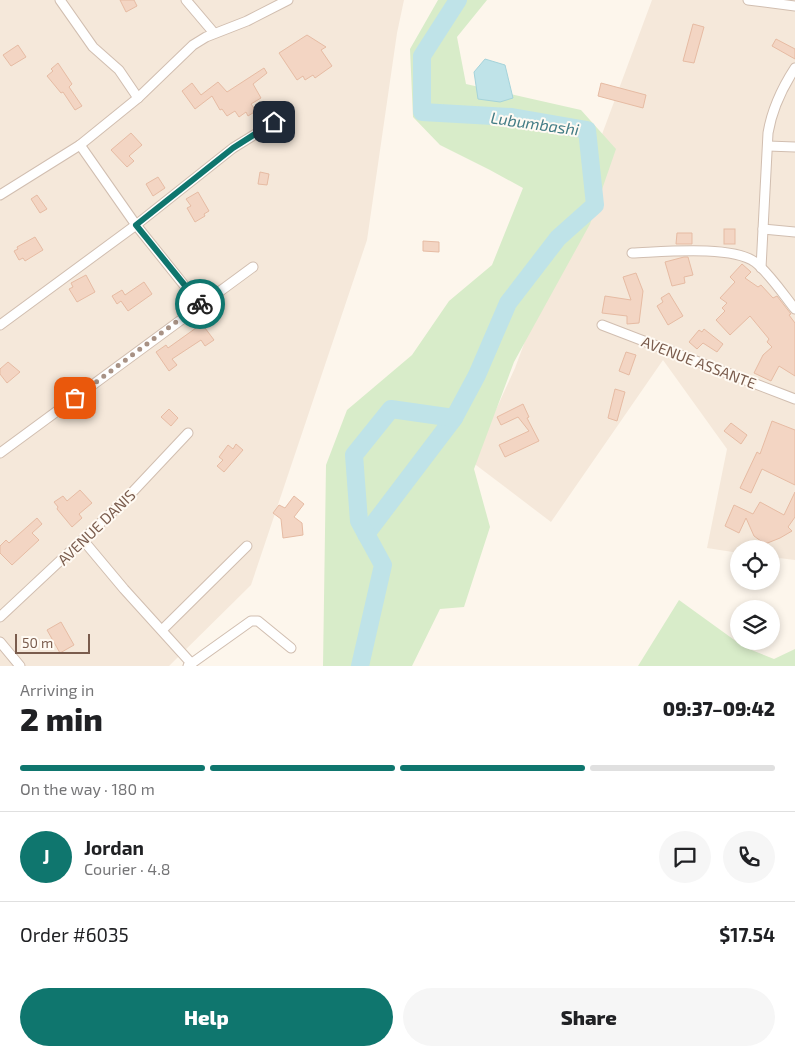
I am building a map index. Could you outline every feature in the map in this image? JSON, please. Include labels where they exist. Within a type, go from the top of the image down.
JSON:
[{"type":"street","points":[[60,0],[93,47],[120,70],[138,98]]},
{"type":"street","points":[[186,0],[214,33]]},
{"type":"street","points":[[0,195],[80,145],[138,98],[194,45],[214,33],[247,21],[288,0]]},
{"type":"street","points":[[748,0],[795,6]]},
{"type":"street","points":[[761,268],[770,118],[795,68]]},
{"type":"street","points":[[0,325],[136,225],[233,148],[288,114]]},
{"type":"street","points":[[80,145],[136,225],[200,305]]},
{"type":"street","points":[[768,146],[795,147]]},
{"type":"street","points":[[763,229],[795,232]]},
{"type":"street","points":[[632,253],[697,252],[731,254],[746,258],[761,268],[795,309]]},
{"type":"street","points":[[0,453],[253,266]]},
{"type":"street","name":"AVENUE ASSANTE","points":[[602,325],[795,399]]},
{"type":"street","name":"AVENUE DANIS","points":[[0,618],[125,500],[188,433]]},
{"type":"street","points":[[83,540],[190,664],[251,621],[258,620],[291,648]]},
{"type":"street","points":[[162,630],[247,546]]},
{"type":"street","points":[[0,642],[20,666]]},
{"type":"shaded area","points":[[0,0],[404,0],[397,33],[367,240],[251,585],[169,666],[0,666]]},
{"type":"shaded area","points":[[652,0],[795,0],[795,560],[780,558],[780,540],[730,540],[730,552],[707,548],[727,449],[663,360],[551,522],[472,462],[515,368]]},
{"type":"green space","points":[[438,0],[487,0],[457,37],[466,84],[581,110],[616,149],[590,224],[514,362],[474,469],[490,527],[464,607],[440,609],[412,666],[323,666],[326,465],[347,410],[412,355],[449,301],[492,265],[523,188],[440,145],[413,117],[410,49]]},
{"type":"green space","points":[[679,600],[730,637],[730,650],[752,650],[774,659],[795,649],[795,666],[638,666]]},
{"type":"water","points":[[485,59],[505,65],[513,98],[500,102],[478,99],[474,72]]},
{"type":"building","points":[[120,0],[134,0],[137,6],[126,12]]},
{"type":"building","points":[[693,24],[704,27],[694,63],[683,61]]},
{"type":"building","points":[[307,35],[326,47],[321,50],[332,66],[315,78],[313,75],[305,80],[303,76],[297,80],[279,53]]},
{"type":"building","points":[[776,39],[795,49],[795,59],[772,46]]},
{"type":"building","points":[[18,45],[26,57],[11,66],[3,55]]},
{"type":"building","points":[[58,63],[72,84],[69,87],[82,106],[75,110],[63,92],[61,93],[47,76]]},
{"type":"building","points":[[264,68],[267,73],[253,84],[261,98],[251,104],[256,111],[248,116],[246,112],[239,117],[235,111],[227,116],[222,109],[220,110],[212,96],[195,109],[182,91],[192,83],[201,95],[218,82],[227,92]]},
{"type":"building","points":[[601,83],[646,95],[643,108],[598,96]]},
{"type":"building","points":[[131,133],[142,145],[129,156],[134,161],[127,167],[111,150]]},
{"type":"building","points":[[260,172],[269,174],[267,185],[258,184]]},
{"type":"building","points":[[158,177],[165,188],[153,196],[146,184]]},
{"type":"building","points":[[198,192],[209,211],[195,222],[187,208],[191,206],[186,199]]},
{"type":"building","points":[[37,195],[47,209],[40,213],[31,199]]},
{"type":"building","points":[[724,229],[735,229],[735,244],[724,244]]},
{"type":"building","points":[[677,233],[692,233],[692,244],[676,244]]},
{"type":"building","points":[[35,237],[43,250],[25,261],[23,258],[19,260],[14,251],[18,249],[17,247]]},
{"type":"building","points":[[423,241],[439,242],[439,252],[423,251]]},
{"type":"building","points":[[688,257],[693,275],[684,277],[685,283],[672,286],[665,262]]},
{"type":"building","points":[[742,264],[751,272],[745,278],[758,287],[761,285],[773,298],[777,296],[791,314],[789,315],[795,323],[795,376],[779,366],[771,381],[754,373],[763,355],[772,347],[767,342],[769,339],[750,316],[730,335],[716,320],[725,311],[722,308],[727,303],[720,298],[735,282],[730,277]]},
{"type":"building","points":[[636,273],[643,291],[639,323],[627,324],[627,316],[602,313],[605,296],[631,300],[623,277]]},
{"type":"building","points":[[86,275],[95,292],[77,302],[69,289],[73,287],[71,283]]},
{"type":"building","points":[[144,282],[152,294],[128,311],[121,301],[117,304],[112,296],[122,290],[125,295]]},
{"type":"building","points":[[669,293],[683,316],[668,325],[657,306],[663,302],[661,298]]},
{"type":"building","points":[[214,304],[222,313],[205,328],[214,340],[205,346],[201,340],[172,359],[177,365],[169,371],[156,352],[166,345],[168,348],[196,328],[193,325],[210,312],[208,309]]},
{"type":"building","points":[[704,329],[723,344],[717,352],[703,343],[697,349],[689,342],[699,330],[702,332]]},
{"type":"building","points":[[626,352],[636,355],[629,375],[619,371]]},
{"type":"building","points":[[8,362],[20,372],[7,383],[0,374],[0,369]]},
{"type":"building","points":[[615,389],[625,392],[617,421],[608,418]]},
{"type":"building","points":[[523,404],[529,417],[527,418],[539,441],[505,457],[499,445],[529,431],[518,417],[501,425],[497,417]]},
{"type":"building","points":[[169,409],[178,418],[171,426],[161,417]]},
{"type":"building","points":[[772,421],[795,430],[795,485],[762,469],[751,493],[740,488],[757,452],[760,454]]},
{"type":"building","points":[[731,423],[747,435],[741,444],[724,431]]},
{"type":"building","points":[[236,444],[243,450],[224,472],[217,466],[223,460],[219,457],[228,445],[233,449]]},
{"type":"building","points":[[80,490],[92,503],[79,514],[82,518],[72,527],[57,509],[58,507],[54,502],[63,496],[67,501]]},
{"type":"building","points":[[795,492],[795,517],[788,527],[792,531],[780,538],[775,540],[760,540],[754,536],[746,518],[739,533],[725,526],[734,505],[753,514],[760,502],[784,515]]},
{"type":"building","points":[[294,496],[304,504],[294,517],[302,523],[303,535],[283,538],[281,519],[273,513],[279,505],[285,508]]},
{"type":"building","points":[[37,518],[42,524],[32,533],[39,540],[12,565],[0,553],[0,546],[6,540],[9,543]]},
{"type":"building","points":[[61,622],[74,645],[60,653],[47,630]]},
{"type":"waterway","name":"Lubumbashi","points":[[360,666],[383,565],[359,521],[354,455],[391,409],[454,418],[477,375],[508,303],[558,238],[595,205],[587,130],[512,117],[422,112],[422,56],[458,0]]},
{"type":"waterway","name":"Lubumbashi","points":[[366,534],[454,418]]},
{"type":"way so far","points":[[75,398],[200,304]]},
{"type":"route","points":[[200,304],[136,225],[233,148],[274,122]]}]
